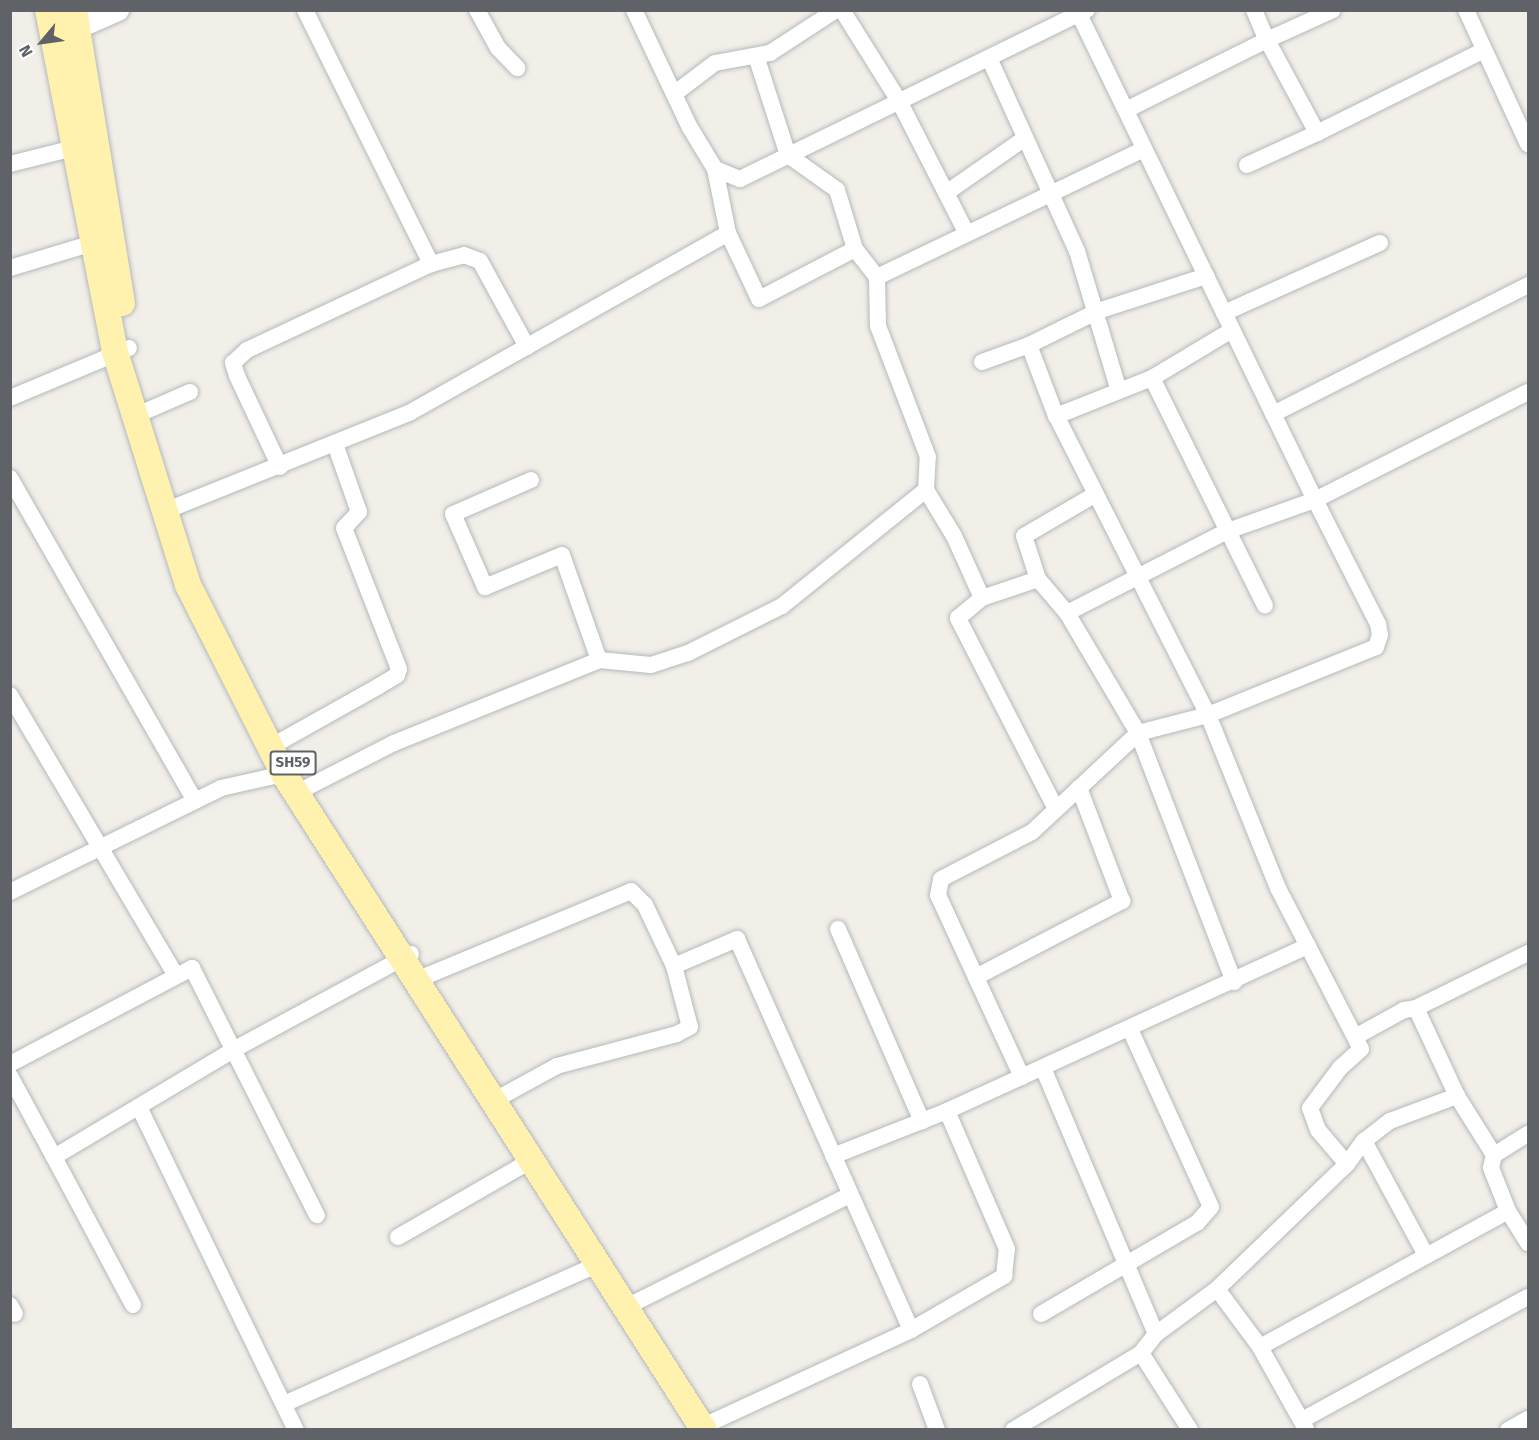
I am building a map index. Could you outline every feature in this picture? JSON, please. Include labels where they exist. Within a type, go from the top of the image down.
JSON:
[{"type":"main road","points":[[48,10],[70,147],[93,243],[188,585],[295,778]]},
{"type":"main road","name":"SH59","points":[[76,19],[99,143],[122,350],[146,411],[175,507],[225,630],[281,741],[295,778],[406,956],[426,976],[638,1301],[711,1427]]},
{"type":"main road","points":[[406,956],[532,1160],[711,1427]]},
{"type":"street","points":[[76,19],[118,10]]},
{"type":"street","points":[[305,10],[431,264]]},
{"type":"street","points":[[477,10],[498,48],[517,68]]},
{"type":"street","points":[[634,10],[674,94],[715,170],[728,233],[759,299],[855,249]]},
{"type":"street","points":[[674,94],[715,63],[770,53],[836,10]]},
{"type":"street","points":[[842,10],[899,101],[967,234]]},
{"type":"street","points":[[1254,10],[1317,133]]},
{"type":"street","points":[[1126,110],[1333,10]]},
{"type":"street","points":[[1466,10],[1528,144]]},
{"type":"street","points":[[715,170],[740,179],[1081,12],[1144,149],[1378,624],[1380,635],[1376,646],[1208,715],[1138,733],[1032,832],[941,879],[938,895],[1022,1077]]},
{"type":"street","points":[[1247,165],[1484,50]]},
{"type":"street","points":[[756,56],[788,155],[837,190],[855,249],[877,277],[878,326],[928,457],[926,490],[954,536],[982,598]]},
{"type":"street","points":[[989,58],[1077,251],[1098,311],[1119,391]]},
{"type":"street","points":[[946,193],[1025,138]]},
{"type":"street","points":[[10,164],[70,147],[99,143]]},
{"type":"street","points":[[877,277],[1144,149]]},
{"type":"street","points":[[175,507],[280,467],[409,413],[728,233]]},
{"type":"street","points":[[10,268],[93,243]]},
{"type":"street","points":[[1224,313],[1380,243]]},
{"type":"street","points":[[280,467],[237,376],[233,363],[238,356],[431,264],[464,255],[480,261],[527,347]]},
{"type":"street","points":[[982,362],[1029,345],[1098,311],[1206,276]]},
{"type":"street","points":[[1273,414],[1528,285]]},
{"type":"street","points":[[1056,416],[1152,378],[1232,330]]},
{"type":"street","points":[[1029,345],[1056,416],[1208,715],[1273,877],[1361,1048],[1340,1068],[1310,1108],[1318,1130],[1347,1164]]},
{"type":"street","points":[[10,398],[122,350]]},
{"type":"street","points":[[1152,378],[1225,532],[1265,606]]},
{"type":"street","points":[[146,411],[190,392]]},
{"type":"street","points":[[1067,613],[1137,574],[1225,532],[1315,500],[1528,392]]},
{"type":"street","points":[[281,741],[398,675],[399,669],[344,528],[359,512],[335,444]]},
{"type":"street","points":[[10,478],[195,801]]},
{"type":"street","points":[[531,480],[453,514],[485,587],[562,555],[599,660]]},
{"type":"street","points":[[10,892],[221,788],[295,778],[394,743],[599,660],[651,665],[688,653],[782,606],[926,490]]},
{"type":"street","points":[[1096,494],[1024,536],[1038,579],[1067,613],[1138,733],[1234,982]]},
{"type":"street","points":[[1038,579],[982,598],[958,618],[1056,809]]},
{"type":"street","points":[[10,695],[176,976]]},
{"type":"street","points":[[976,977],[1122,901],[1079,788]]},
{"type":"street","points":[[426,976],[632,891],[645,905],[674,966],[690,1027],[677,1034],[558,1066],[504,1095]]},
{"type":"street","points":[[838,929],[922,1121]]},
{"type":"street","points":[[674,966],[737,939],[911,1330]]},
{"type":"street","points":[[833,1156],[947,1111],[1234,982],[1308,946]]},
{"type":"street","points":[[1355,1037],[1404,1010],[1416,1008],[1528,953]]},
{"type":"street","points":[[54,1157],[235,1049],[406,956]]},
{"type":"street","points":[[10,1064],[192,968],[317,1215]]},
{"type":"street","points":[[1416,1008],[1457,1096],[1494,1155],[1491,1168],[1508,1211],[1528,1243]]},
{"type":"street","points":[[1041,1314],[1197,1223],[1211,1207],[1130,1029]]},
{"type":"street","points":[[1042,1068],[1156,1334]]},
{"type":"street","points":[[10,1076],[133,1305]]},
{"type":"street","points":[[1013,1430],[1141,1353],[1156,1334],[1217,1289],[1347,1164],[1364,1141],[1390,1121],[1457,1096]]},
{"type":"street","points":[[139,1107],[296,1430]]},
{"type":"street","points":[[711,1427],[911,1330],[1004,1276],[1007,1249],[947,1111]]},
{"type":"street","points":[[1494,1155],[1528,1134]]},
{"type":"street","points":[[1364,1141],[1426,1255]]},
{"type":"street","points":[[398,1236],[532,1160]]},
{"type":"street","points":[[638,1301],[850,1195]]},
{"type":"street","points":[[1260,1347],[1508,1211]]},
{"type":"street","points":[[284,1404],[594,1266]]},
{"type":"street","points":[[1217,1289],[1260,1347],[1304,1425],[1528,1297]]},
{"type":"street","points":[[1141,1353],[1190,1430]]},
{"type":"street","points":[[920,1384],[937,1430]]},
{"type":"street","points":[[1508,1430],[1528,1419]]}]
